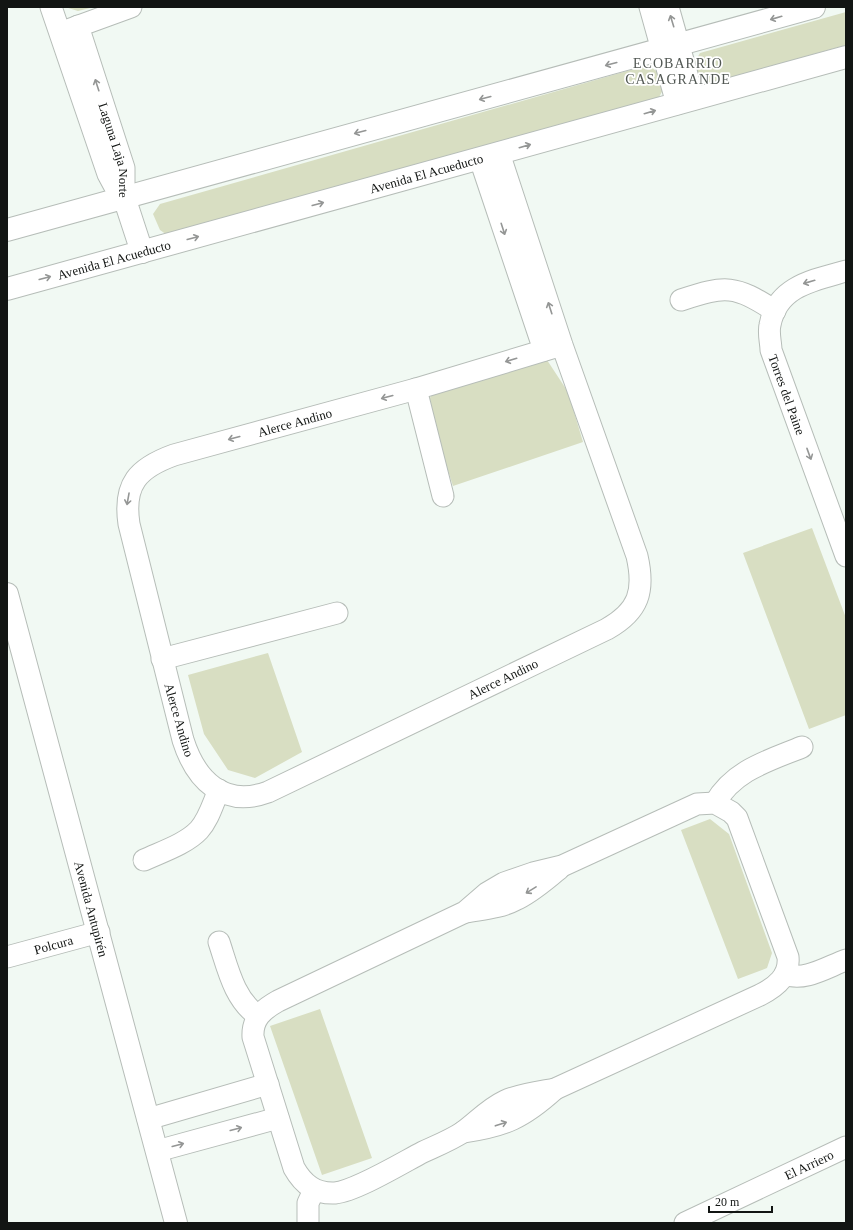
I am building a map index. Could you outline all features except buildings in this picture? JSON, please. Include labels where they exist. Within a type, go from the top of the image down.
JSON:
[{"type":"street","name":"Laguna Laja Norte","points":[[51,7],[69,30],[108,174],[115,187],[124,197]]},
{"type":"street","points":[[69,30],[131,7]]},
{"type":"street","points":[[650,7],[670,48],[686,102]]},
{"type":"street","points":[[668,7],[670,48]]},
{"type":"street","points":[[7,230],[814,7]]},
{"type":"street","name":"Avenida El Acueducto","points":[[7,289],[846,57]]},
{"type":"street","name":"Alerce Andino","points":[[490,156],[553,348],[637,556],[642,579],[641,589],[634,607],[627,615],[607,629],[268,792],[254,797],[242,798],[232,796],[207,782],[197,772],[187,754],[131,534],[127,511],[130,491],[142,472],[150,465],[174,455],[416,389],[553,348]]},
{"type":"street","points":[[124,197],[142,252]]},
{"type":"street","name":"Torres del Paine","points":[[846,271],[801,284],[788,292],[774,311],[769,326],[771,350],[846,556]]},
{"type":"street","points":[[681,300],[721,288],[738,290],[754,297],[774,311]]},
{"type":"street","points":[[416,389],[443,496]]},
{"type":"street","name":"Avenida Antupirén","points":[[7,594],[176,1223]]},
{"type":"street","points":[[162,659],[337,613]]},
{"type":"street","points":[[714,803],[722,791],[738,776],[802,747]]},
{"type":"street","points":[[144,860],[182,842],[199,830],[205,821],[219,790]]},
{"type":"street","points":[[714,803],[731,812],[737,818],[788,957],[787,969],[779,983],[760,995],[555,1089],[529,1093],[505,1101],[484,1114],[463,1132],[355,1187],[334,1193],[314,1190],[299,1177],[294,1168],[254,1037],[253,1030],[258,1016],[278,1001],[465,912],[504,882],[532,873],[562,866],[697,804],[714,803]]},
{"type":"street","name":"Polcura","points":[[7,957],[99,932]]},
{"type":"street","points":[[219,942],[238,993],[248,1008],[258,1016]]},
{"type":"street","points":[[785,974],[792,977],[804,976],[846,960]]},
{"type":"street","points":[[148,1118],[268,1084]]},
{"type":"street","points":[[157,1151],[278,1118]]},
{"type":"street","name":"El Arriero","points":[[685,1223],[846,1147]]},
{"type":"street","points":[[308,1223],[308,1203],[314,1190]]},
{"type":"green space","points":[[65,7],[94,7],[78,11]]},
{"type":"green space","points":[[846,12],[846,45],[708,84],[700,79],[695,62],[700,53]]},
{"type":"green space","points":[[648,65],[663,76],[664,88],[658,99],[170,237],[160,230],[153,214],[160,204]]},
{"type":"green space","points":[[547,360],[568,392],[583,442],[453,486],[426,403],[435,391]]},
{"type":"green space","points":[[812,528],[846,618],[846,715],[809,729],[743,553]]},
{"type":"green space","points":[[268,653],[302,752],[255,778],[228,770],[204,734],[188,675]]},
{"type":"green space","points":[[710,819],[729,834],[772,953],[767,968],[738,979],[681,830]]},
{"type":"green space","points":[[320,1009],[372,1158],[322,1175],[270,1026]]},
{"type":"district","name":"ECOBARRIO CASAGRANDE","points":[[678,72]]}]
